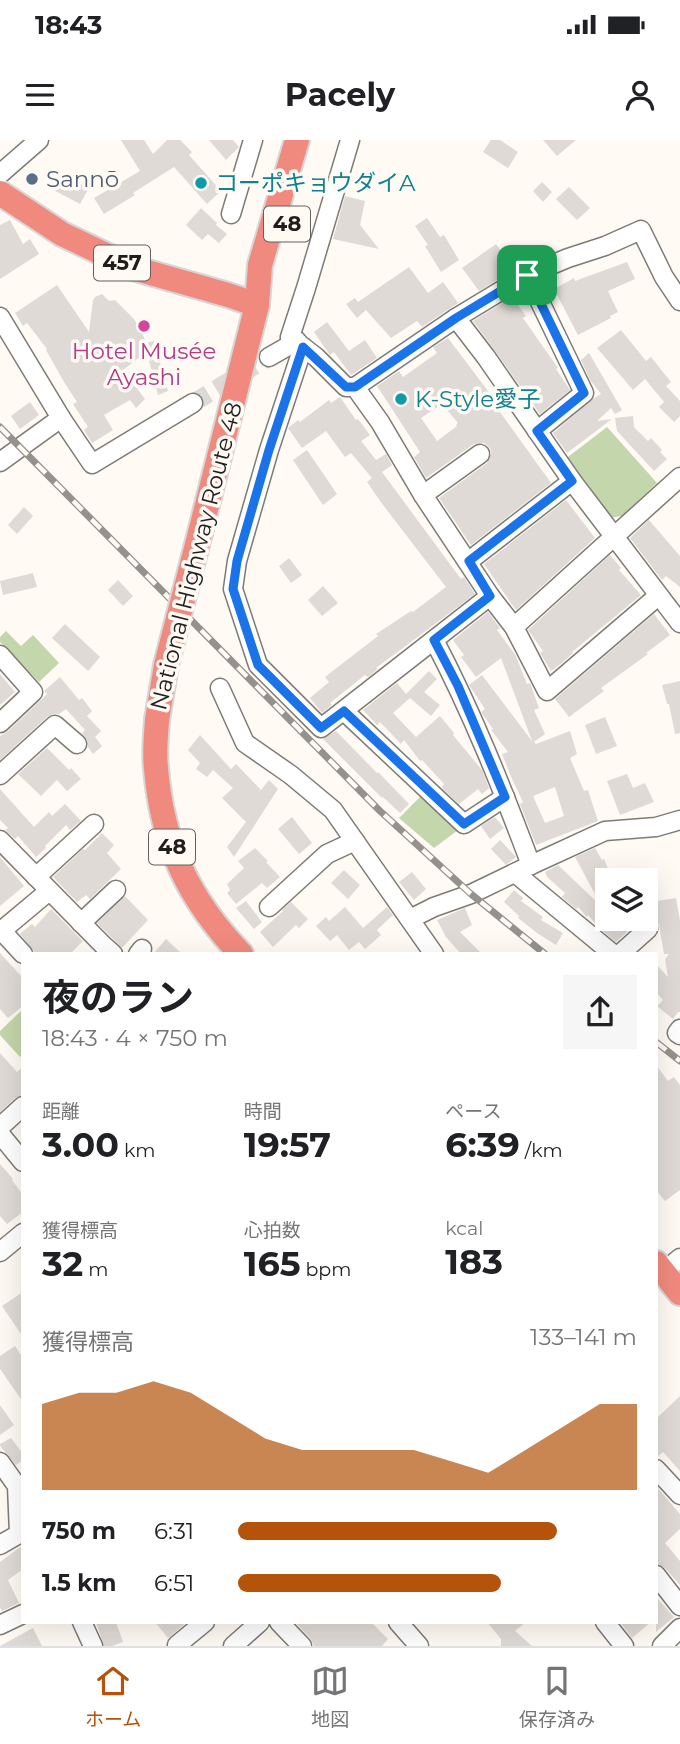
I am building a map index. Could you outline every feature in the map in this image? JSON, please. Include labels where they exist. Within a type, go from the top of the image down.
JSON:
[{"type":"highway","name":"48","points":[[257,305],[260,265],[297,140]]},
{"type":"highway","name":"48","points":[[257,305],[274,270],[312,140]]},
{"type":"highway","name":"457","points":[[0,193],[62,234],[132,268],[257,305]]},
{"type":"highway","name":"National Highway Route 48","points":[[239,952],[220,932],[199,903],[182,873],[170,843],[161,808],[155,766],[157,720],[166,665],[257,305]]},
{"type":"highway","points":[[667,1264],[680,1293]]},
{"type":"street","points":[[0,174],[39,140]]},
{"type":"street","points":[[231,214],[253,140]]},
{"type":"street","points":[[350,140],[290,337],[346,387],[355,387],[456,318],[527,275],[642,230],[664,277],[680,301]]},
{"type":"street","points":[[527,275],[584,393],[537,431]]},
{"type":"street","points":[[0,317],[92,464],[193,403]]},
{"type":"street","points":[[456,318],[572,481],[680,623]]},
{"type":"street","points":[[269,357],[300,344]]},
{"type":"street","points":[[300,344],[237,561],[233,589],[258,665],[321,728],[490,596]]},
{"type":"street","points":[[355,387],[380,422],[423,495],[490,596],[514,627],[547,691],[658,596]]},
{"type":"street","points":[[0,462],[61,418]]},
{"type":"street","points":[[423,495],[480,454]]},
{"type":"street","points":[[514,627],[680,477]]},
{"type":"street","points":[[469,561],[572,481]]},
{"type":"street","points":[[434,640],[458,686],[505,797],[523,869],[611,952]]},
{"type":"street","points":[[0,655],[33,692],[0,723]]},
{"type":"street","points":[[220,688],[244,743],[291,775],[333,810],[433,952]]},
{"type":"street","points":[[344,711],[464,824],[505,797]]},
{"type":"street","points":[[0,775],[55,725],[77,744]]},
{"type":"street","points":[[410,919],[471,894],[605,831],[656,827],[680,820]]},
{"type":"street","points":[[36,877],[94,824]]},
{"type":"street","points":[[0,840],[111,952]]},
{"type":"street","points":[[270,907],[327,854],[355,841]]},
{"type":"street","points":[[81,923],[116,890]]},
{"type":"street","points":[[21,952],[1,932],[49,891]]},
{"type":"street","points":[[622,952],[646,931]]},
{"type":"street","points":[[680,1029],[677,1033],[680,1035]]},
{"type":"street","points":[[0,1127],[21,1108]]},
{"type":"street","points":[[0,1134],[21,1160]]},
{"type":"street","points":[[0,1252],[21,1235]]},
{"type":"street","points":[[0,1462],[17,1486],[19,1534],[0,1545]]},
{"type":"street","points":[[658,1471],[680,1495]]},
{"type":"street","points":[[658,1578],[680,1606]]},
{"type":"street","points":[[0,1625],[21,1615]]},
{"type":"street","points":[[83,1624],[93,1646]]},
{"type":"street","points":[[177,1645],[203,1624]]},
{"type":"street","points":[[233,1646],[258,1624]]},
{"type":"street","points":[[281,1624],[302,1646]]},
{"type":"street","points":[[400,1624],[419,1646]]},
{"type":"street","points":[[607,1624],[624,1646]]},
{"type":"street","points":[[662,1646],[680,1628]]},
{"type":"green space","points":[[607,427],[657,483],[622,516],[609,518],[568,457]]},
{"type":"green space","points":[[6,631],[21,646],[33,635],[59,663],[39,682],[0,642],[0,637]]},
{"type":"green space","points":[[422,795],[458,830],[434,848],[399,818]]},
{"type":"green space","points":[[21,1011],[20,1057],[0,1035],[0,1031]]},
{"type":"building","points":[[121,140],[144,140],[153,154],[167,140],[180,140],[192,152],[189,155],[221,191],[207,204],[174,167],[104,214],[94,198],[140,171]]},
{"type":"building","points":[[209,140],[233,140],[239,147],[226,160]]},
{"type":"building","points":[[491,140],[500,140],[518,152],[508,168],[483,152]]},
{"type":"building","points":[[543,140],[576,140],[557,156]]},
{"type":"building","points":[[55,169],[89,188],[80,204],[46,186]]},
{"type":"building","points":[[542,182],[552,192],[543,202],[533,191]]},
{"type":"building","points":[[569,187],[590,208],[577,220],[556,199]]},
{"type":"building","points":[[345,196],[365,201],[360,225],[379,249],[333,239]]},
{"type":"building","points":[[201,208],[227,234],[219,243],[208,234],[202,240],[186,225]]},
{"type":"building","points":[[427,218],[440,237],[444,235],[459,260],[441,272],[415,226]]},
{"type":"building","points":[[10,220],[23,244],[30,239],[39,254],[0,279],[0,225]]},
{"type":"building","points":[[496,244],[512,267],[479,291],[462,268]]},
{"type":"building","points":[[627,262],[635,279],[608,291],[618,312],[578,335],[554,289],[574,278],[575,281]]},
{"type":"building","points":[[409,267],[428,293],[443,282],[458,303],[422,327],[417,321],[391,338],[366,310],[357,318],[346,304],[355,298],[358,302]]},
{"type":"building","points":[[57,285],[89,332],[95,297],[102,294],[109,301],[115,300],[134,319],[146,343],[154,341],[168,391],[158,395],[146,348],[145,353],[123,370],[145,399],[136,408],[130,400],[104,415],[113,430],[92,443],[84,430],[88,427],[73,404],[77,402],[47,349],[27,323],[23,326],[15,313]]},
{"type":"building","points":[[512,297],[570,390],[540,414],[473,321]]},
{"type":"building","points":[[327,322],[349,351],[365,340],[377,358],[351,375],[334,352],[330,355],[314,332]]},
{"type":"building","points":[[621,330],[646,361],[651,357],[671,382],[666,386],[680,401],[680,416],[674,422],[659,407],[664,402],[645,379],[633,390],[597,348]]},
{"type":"building","points":[[448,338],[497,403],[495,405],[551,483],[471,545],[439,498],[487,463],[491,454],[490,448],[484,443],[474,444],[426,478],[414,457],[420,452],[377,386],[399,371],[403,377],[437,353],[433,347]],"holes":[[[442,404],[458,423],[437,441],[421,418]]]},
{"type":"building","points":[[589,353],[622,410],[615,414],[611,408],[597,421],[612,419],[567,453],[553,433],[601,394],[590,380],[581,360]]},
{"type":"building","points":[[340,397],[370,435],[361,441],[376,460],[386,454],[392,465],[382,472],[475,594],[376,668],[368,677],[365,675],[330,703],[332,705],[322,713],[310,698],[329,682],[325,677],[378,636],[376,634],[413,612],[446,587],[383,505],[367,482],[372,478],[351,453],[345,457],[326,431],[302,448],[288,428],[329,400],[331,403]]},
{"type":"building","points":[[30,402],[39,415],[20,429],[11,416]]},
{"type":"building","points":[[633,416],[634,427],[648,441],[651,438],[667,459],[654,471],[617,431],[615,418]]},
{"type":"building","points":[[307,450],[337,494],[323,505],[293,460]]},
{"type":"building","points":[[566,500],[595,538],[516,610],[484,564]]},
{"type":"building","points":[[24,507],[33,516],[17,534],[8,525]]},
{"type":"building","points":[[649,520],[680,556],[680,587],[666,576],[662,580],[630,538]]},
{"type":"building","points":[[610,555],[641,595],[551,671],[540,653],[543,651],[528,630]]},
{"type":"building","points":[[289,558],[302,575],[291,583],[279,566]]},
{"type":"building","points":[[33,573],[37,587],[3,595],[0,581]]},
{"type":"building","points":[[118,580],[133,596],[123,606],[108,590]]},
{"type":"building","points":[[323,586],[338,603],[322,616],[308,600]]},
{"type":"building","points":[[488,612],[516,656],[539,708],[534,710],[545,734],[534,742],[536,744],[570,731],[577,754],[570,758],[584,791],[588,790],[598,821],[536,845],[520,804],[523,802],[502,754],[508,752],[491,730],[493,729],[481,712],[485,709],[469,685],[482,675],[532,741],[501,658],[476,677],[461,657],[464,655],[453,640]],"holes":[[[555,787],[564,816],[545,823],[533,796]]]},
{"type":"building","points":[[654,614],[670,635],[601,688],[604,691],[569,717],[555,699]]},
{"type":"building","points":[[65,624],[100,657],[88,671],[52,638]]},
{"type":"building","points":[[429,671],[437,679],[424,692],[440,705],[431,716],[410,698],[393,713],[416,737],[440,716],[482,770],[489,788],[482,794],[478,789],[459,804],[443,789],[444,784],[422,760],[420,761],[404,740],[401,744],[380,722],[377,725],[363,710],[397,683],[406,694]]},
{"type":"building","points":[[0,674],[15,692],[0,705]]},
{"type":"building","points":[[60,677],[92,711],[87,716],[101,731],[95,737],[102,746],[93,754],[82,733],[85,730],[66,709],[47,717],[0,760],[0,736],[41,700],[47,694],[44,691]]},
{"type":"building","points":[[680,681],[680,733],[675,734],[662,685]]},
{"type":"building","points":[[605,717],[617,746],[596,754],[585,725]]},
{"type":"building","points":[[336,731],[409,804],[400,813],[323,739]]},
{"type":"building","points":[[200,735],[231,769],[236,764],[261,790],[269,780],[278,789],[234,857],[227,847],[246,822],[222,798],[233,788],[213,770],[207,777],[196,769],[200,763],[188,750]]},
{"type":"building","points":[[47,748],[81,779],[67,791],[57,780],[41,796],[18,774]]},
{"type":"building","points":[[627,774],[633,788],[645,783],[654,802],[620,815],[607,781]]},
{"type":"building","points":[[0,789],[34,827],[49,812],[52,816],[65,804],[81,821],[70,830],[66,825],[36,857],[18,836],[15,839],[5,830],[8,828],[0,820]]},
{"type":"building","points":[[292,817],[312,843],[299,854],[278,829]]},
{"type":"building","points":[[495,817],[504,828],[490,839],[481,826]]},
{"type":"building","points":[[102,833],[114,845],[107,853],[121,869],[90,899],[86,895],[77,902],[53,877]]},
{"type":"building","points":[[500,840],[516,857],[506,865],[491,849]]},
{"type":"building","points":[[255,848],[280,877],[267,888],[262,883],[236,904],[227,893],[230,890],[227,884],[244,868],[238,861]]},
{"type":"building","points":[[595,848],[602,860],[604,859],[608,868],[595,868],[595,894],[575,857]]},
{"type":"building","points":[[0,857],[24,886],[0,906]]},
{"type":"building","points":[[558,865],[595,900],[595,923],[578,907],[576,909],[562,897],[565,893],[547,877],[545,872]]},
{"type":"building","points":[[344,870],[360,885],[348,899],[331,883]]},
{"type":"building","points":[[412,872],[426,889],[414,900],[399,882]]},
{"type":"building","points":[[514,890],[523,898],[521,901],[543,917],[541,920],[563,933],[556,945],[518,918],[504,902]]},
{"type":"building","points":[[125,896],[148,920],[122,948],[97,923]]},
{"type":"building","points":[[676,898],[680,920],[680,1012],[673,1019],[658,1007],[663,1000],[658,994],[658,966],[668,977],[665,959],[669,954],[664,954],[658,901]]},
{"type":"building","points":[[246,901],[262,922],[254,929],[236,908]]},
{"type":"building","points":[[291,902],[308,919],[299,928],[296,925],[273,947],[260,932]]},
{"type":"building","points":[[345,907],[363,928],[387,907],[393,915],[377,930],[381,935],[365,949],[359,942],[349,950],[337,935],[330,941],[316,926],[326,917],[329,921]]},
{"type":"building","points":[[465,908],[472,925],[460,932],[480,952],[459,952],[446,937],[437,920]]},
{"type":"building","points":[[51,909],[83,941],[72,952],[34,952],[20,934],[32,924],[35,927]]},
{"type":"building","points":[[603,931],[626,931],[616,942]]},
{"type":"building","points":[[166,939],[180,952],[155,952]]},
{"type":"building","points":[[0,953],[21,976],[21,1008],[8,1018],[0,1009]]},
{"type":"building","points":[[0,1053],[17,1072],[21,1069],[21,1096],[0,1112]]},
{"type":"building","points":[[658,1068],[668,1081],[674,1077],[680,1085],[680,1190],[665,1201],[658,1192]]},
{"type":"building","points":[[0,1164],[21,1192],[21,1214],[7,1224],[0,1216]]},
{"type":"building","points":[[21,1293],[21,1334],[2,1306]]},
{"type":"building","points":[[15,1346],[21,1355],[21,1399],[0,1369],[0,1356]]},
{"type":"building","points":[[680,1396],[680,1471],[663,1452],[658,1456],[658,1417]]},
{"type":"building","points":[[0,1405],[14,1425],[0,1435]]},
{"type":"building","points":[[11,1438],[21,1451],[21,1461],[16,1465],[0,1444]]},
{"type":"building","points":[[658,1488],[680,1514],[680,1529],[665,1543],[680,1561],[680,1585],[665,1568],[658,1565]]},
{"type":"building","points":[[21,1546],[21,1570],[8,1580],[19,1603],[2,1611],[0,1607],[0,1562]]},
{"type":"building","points":[[658,1599],[674,1617],[656,1632],[658,1624]]},
{"type":"building","points":[[97,1624],[117,1624],[123,1642],[104,1646]]},
{"type":"building","points":[[157,1624],[185,1624],[168,1638]]},
{"type":"building","points":[[297,1624],[373,1624],[388,1639],[382,1646],[314,1646]]},
{"type":"building","points":[[489,1624],[524,1624],[515,1631],[532,1646],[501,1646],[501,1639]]},
{"type":"building","points":[[622,1624],[649,1624],[632,1638]]},
{"type":"building","points":[[33,1628],[42,1646],[0,1646]]},
{"type":"tunnel","points":[[193,403],[269,357]]},
{"type":"railway","points":[[0,427],[380,811],[471,894],[543,952]]},
{"type":"railway","points":[[658,1044],[680,1061]]},
{"type":"place","name":"Sannō","points":[[32,179]]},
{"type":"place","name":"コーポキョウダイA","points":[[201,183]]},
{"type":"place","name":"Hotel Musée Ayashi","points":[[144,326]]},
{"type":"place","name":"K-Style愛子","points":[[401,399]]},
{"type":"route","points":[[527,275],[584,393],[537,431],[572,481],[469,561],[490,596],[434,640],[458,686],[505,797],[464,824],[344,711],[321,728],[258,665],[233,589],[237,561],[269,450],[303,347],[346,387],[355,387],[456,318],[527,275]]}]
